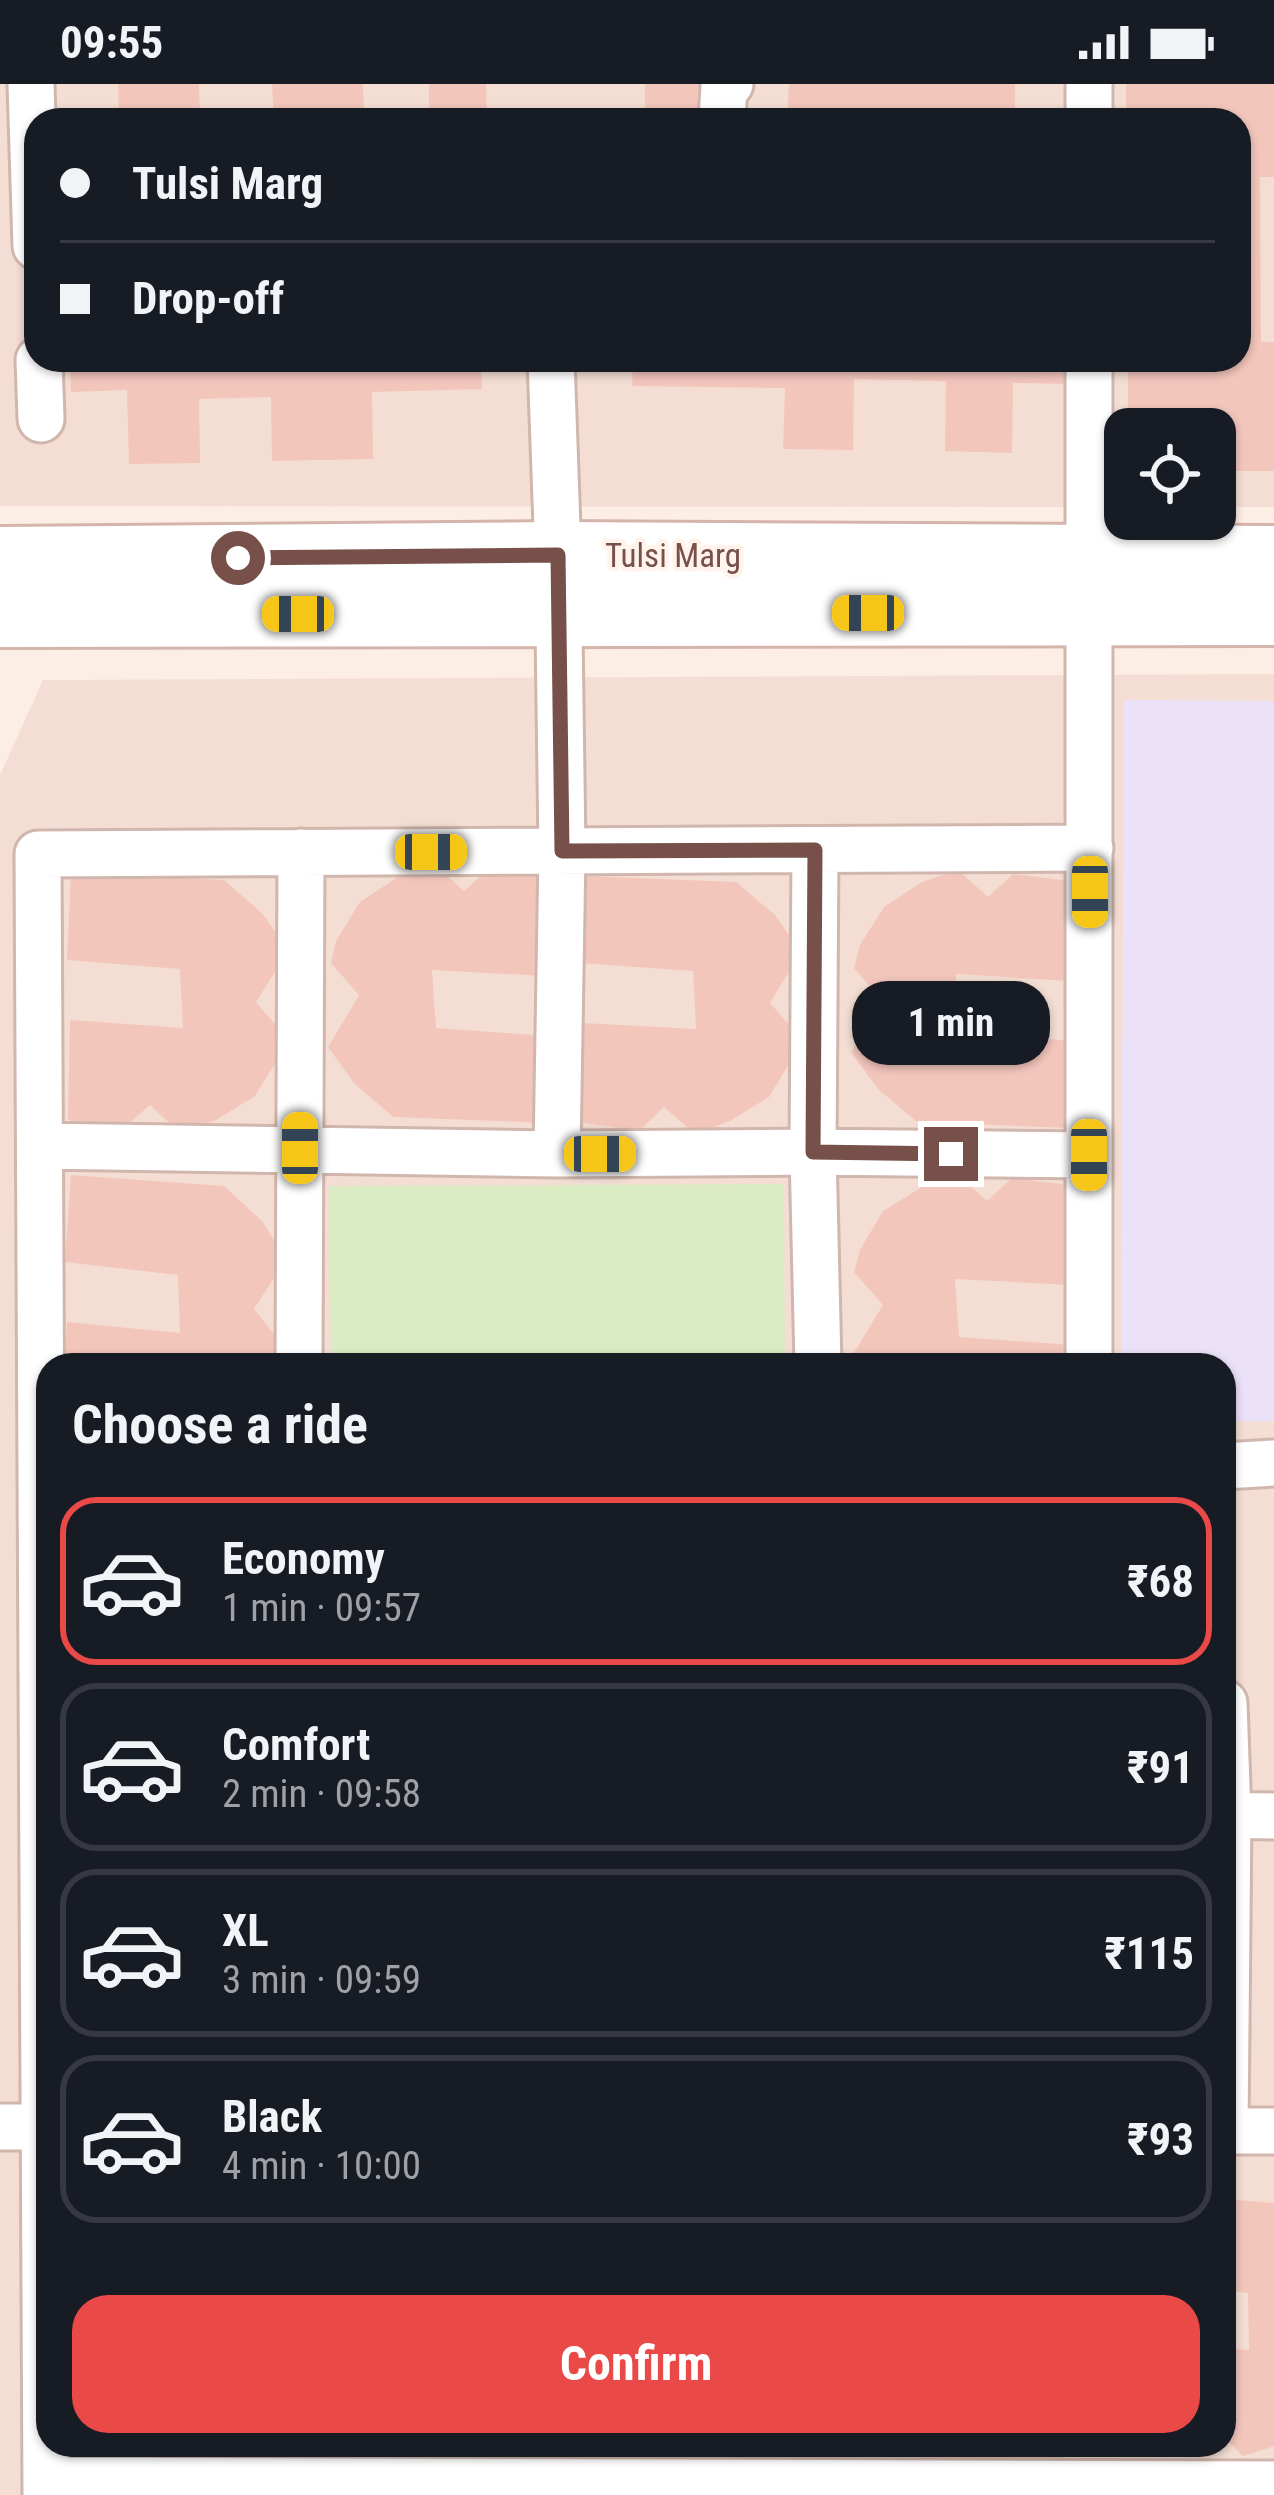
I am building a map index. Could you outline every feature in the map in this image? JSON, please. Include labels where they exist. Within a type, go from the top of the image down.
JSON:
[{"type":"street","points":[[40,372],[41,419]]},
{"type":"street","points":[[551,372],[562,851],[557,1154]]},
{"type":"street","points":[[1089,372],[1089,1353]]},
{"type":"street","name":"Tulsi Marg","points":[[0,560],[558,584],[1089,584],[1274,559]]},
{"type":"street","name":"Tulsi Marg","points":[[0,614],[558,584]]},
{"type":"street","name":"Tulsi Marg","points":[[1089,584],[1274,612]]},
{"type":"street","points":[[42,1353],[38,854],[1090,848]]},
{"type":"street","points":[[815,850],[813,1152],[818,1353]]},
{"type":"street","points":[[299,1353],[301,852]]},
{"type":"street","points":[[40,1146],[1089,1155]]},
{"type":"street","points":[[1236,1465],[1274,1463]]},
{"type":"street","points":[[1236,1815],[1274,1816]]},
{"type":"street","points":[[0,2126],[36,2127]]},
{"type":"street","points":[[1236,2131],[1274,2131]]},
{"type":"street","points":[[46,2457],[46,2487],[296,2474],[1087,2475],[1274,2484]]},
{"type":"shaded area","points":[[0,84],[1274,84],[1274,507],[1236,507],[1236,408],[1104,408],[1104,507],[0,506]]},
{"type":"shaded area","points":[[1274,674],[1274,2495],[0,2495],[0,775],[43,680]]},
{"type":"shaded area","points":[[1124,700],[1274,701],[1274,1421],[1236,1421],[1236,1353],[1121,1353]]},
{"type":"green space","points":[[784,1184],[785,1353],[331,1353],[329,1186]]},
{"type":"building","points":[[118,84],[199,84],[200,108],[119,108]]},
{"type":"building","points":[[272,84],[363,84],[364,108],[273,108]]},
{"type":"building","points":[[429,84],[486,84],[487,108],[429,108]]},
{"type":"building","points":[[645,84],[712,84],[713,108],[645,108]]},
{"type":"building","points":[[789,84],[1015,84],[1015,108],[788,108]]},
{"type":"building","points":[[1126,84],[1274,84],[1274,177],[1260,177],[1261,342],[1274,342],[1274,471],[1236,471],[1236,408],[1128,408],[1128,372],[1251,372],[1251,108],[1126,108]]},
{"type":"building","points":[[70,372],[481,372],[482,389],[372,392],[373,459],[272,461],[271,397],[199,399],[200,463],[129,464],[127,390],[71,392]]},
{"type":"building","points":[[633,372],[1071,372],[1071,384],[1013,383],[1012,453],[945,451],[946,381],[854,379],[853,450],[783,449],[785,388],[632,386]]},
{"type":"building","points":[[434,864],[464,891],[489,869],[547,875],[545,976],[432,970],[436,1028],[550,1036],[546,1123],[393,1117],[354,1083],[328,1047],[359,995],[331,963],[336,941],[360,902],[398,877]]},
{"type":"building","points":[[958,870],[988,897],[1013,874],[1070,881],[1069,981],[956,974],[959,1032],[1073,1041],[1070,1128],[917,1122],[878,1089],[851,1052],[883,1001],[854,968],[860,945],[884,907],[922,882]]},
{"type":"building","points":[[71,873],[224,880],[263,914],[288,951],[256,1002],[285,1036],[279,1057],[255,1096],[216,1120],[180,1133],[150,1105],[125,1127],[68,1120],[70,1020],[183,1028],[180,969],[67,960]]},
{"type":"building","points":[[583,876],[736,882],[775,915],[801,952],[770,1003],[799,1036],[792,1059],[769,1097],[730,1121],[695,1134],[664,1107],[640,1130],[582,1123],[583,1023],[696,1029],[693,971],[579,963]]},
{"type":"building","points":[[957,1174],[987,1201],[1012,1178],[1070,1185],[1069,1285],[955,1279],[959,1337],[1073,1345],[1073,1353],[854,1353],[883,1305],[854,1272],[860,1250],[883,1211],[922,1187]]},
{"type":"building","points":[[71,1175],[224,1186],[262,1221],[286,1259],[254,1309],[281,1343],[278,1353],[66,1353],[67,1322],[180,1333],[178,1275],[65,1262]]},
{"type":"building","points":[[1236,2200],[1274,2203],[1274,2446],[1243,2456],[1236,2449],[1236,2349],[1249,2350],[1248,2293],[1236,2292]]},
{"type":"building","points":[[911,2457],[1064,2457],[1064,2462]]},
{"type":"route","points":[[238,558],[558,555],[562,851],[815,850],[813,1152],[951,1154]]}]
